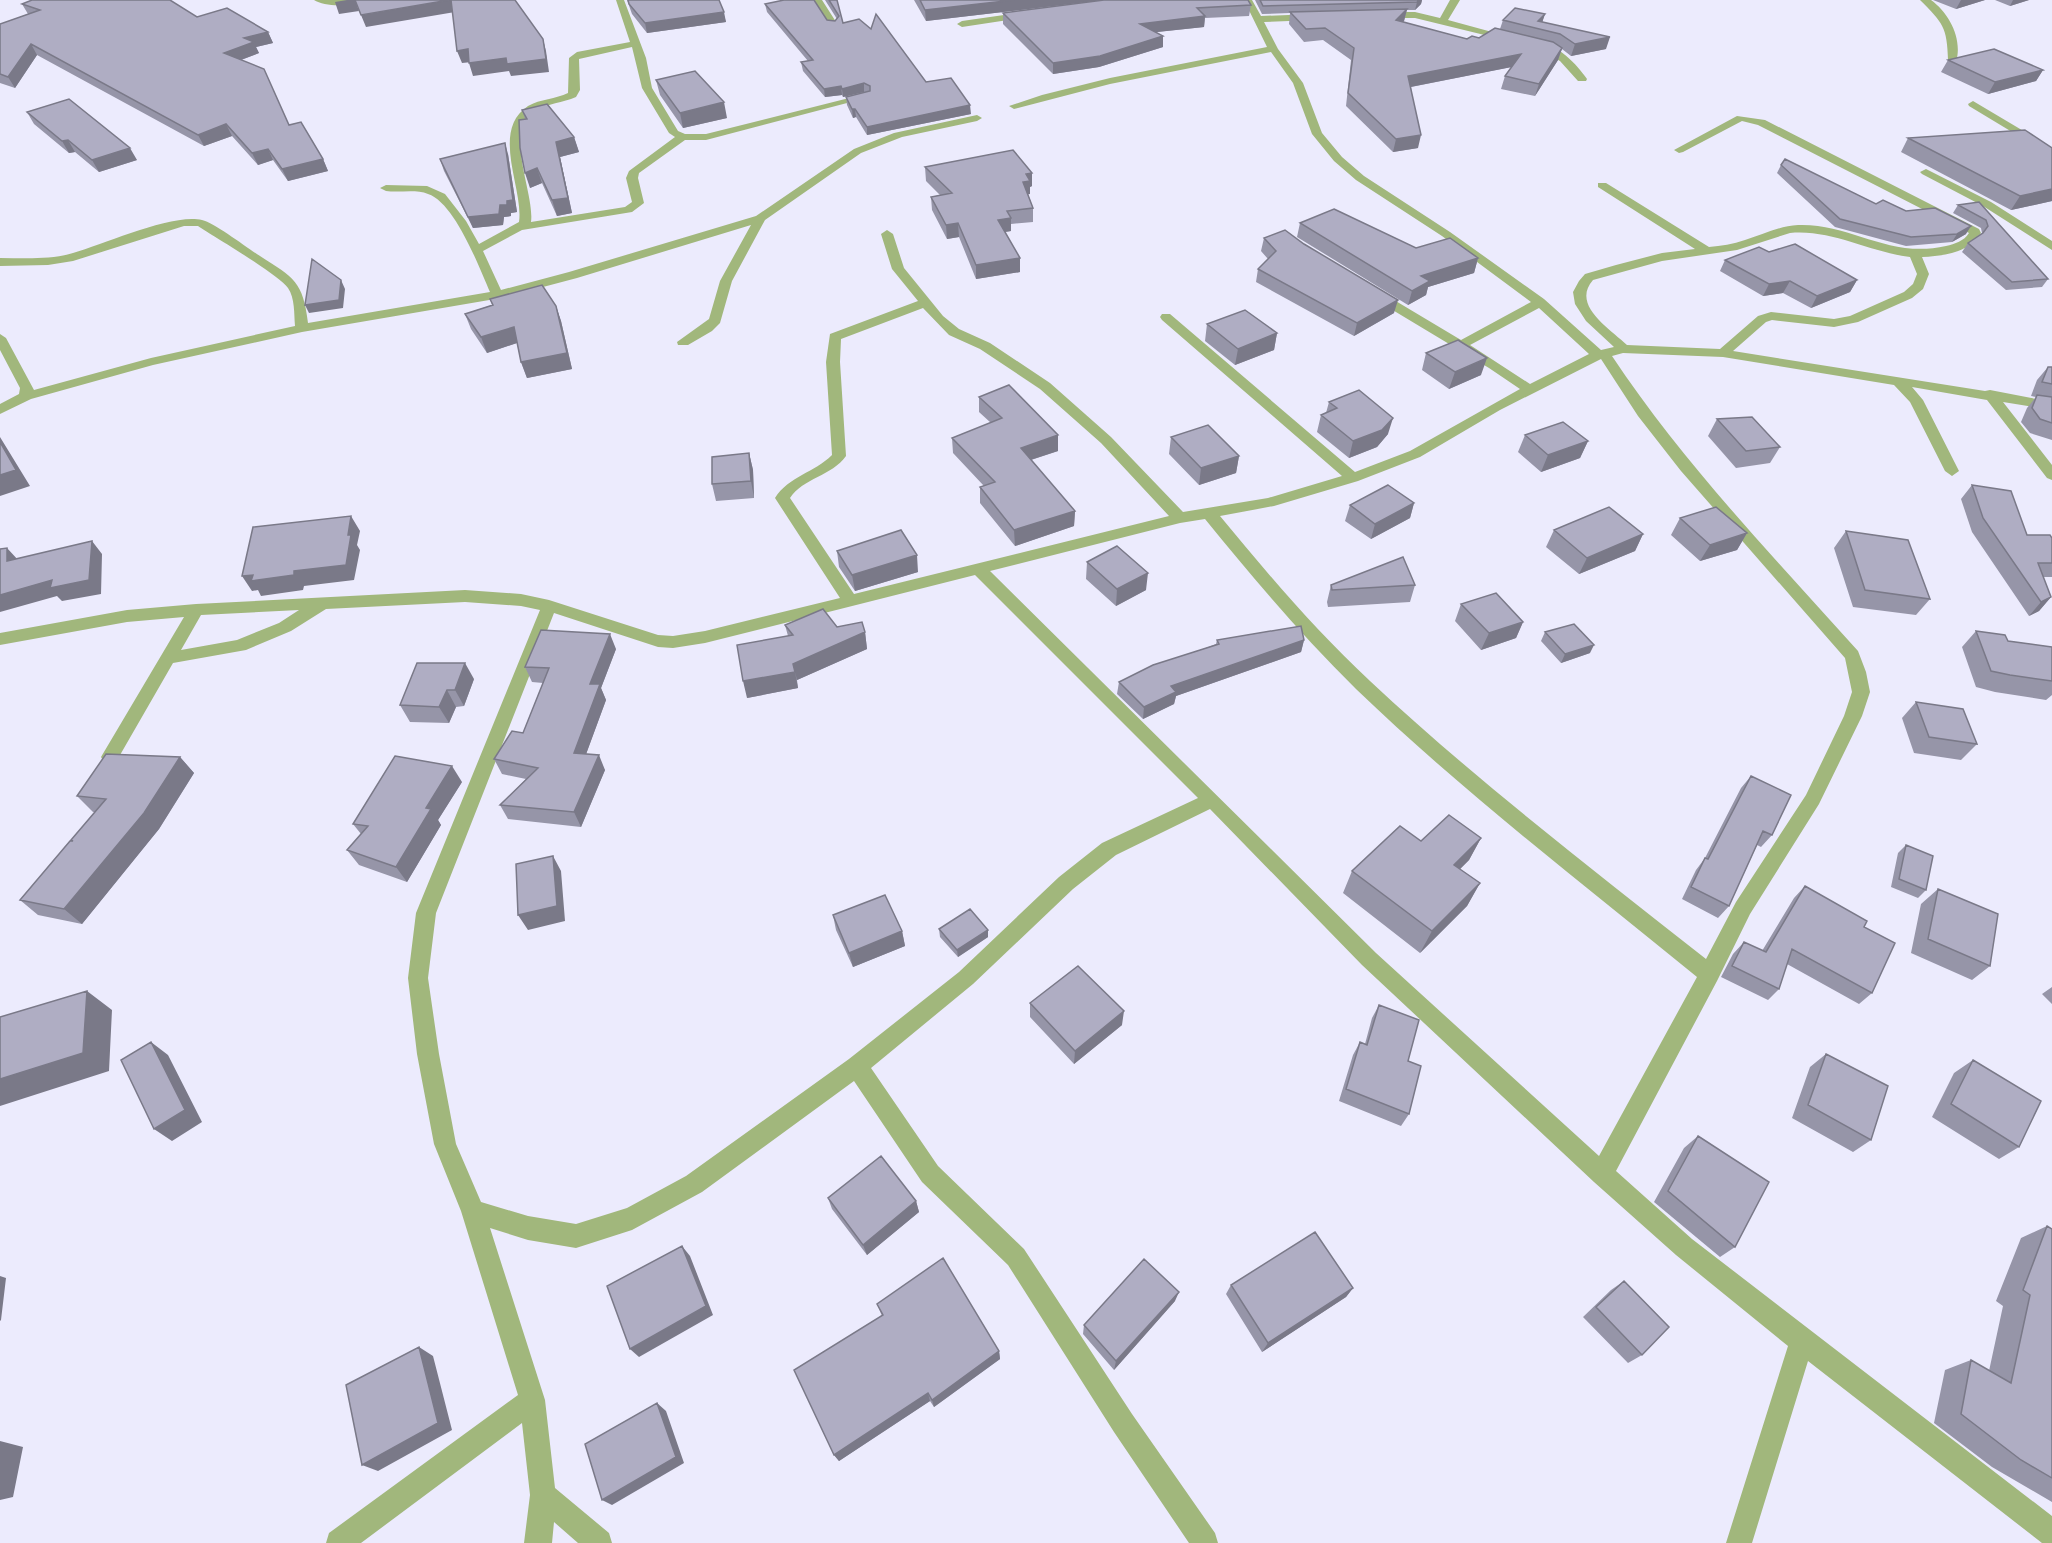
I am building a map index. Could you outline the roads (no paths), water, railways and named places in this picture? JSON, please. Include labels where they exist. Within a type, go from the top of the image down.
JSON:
[{"type":"street","points":[[319,0],[338,2],[358,0]]},
{"type":"street","points":[[620,0],[647,88],[674,133],[683,137],[706,137],[865,97]]},
{"type":"street","points":[[817,0],[833,25]]},
{"type":"street","points":[[1248,0],[1273,49],[1298,83],[1317,134],[1338,159],[1360,178],[1446,234],[1539,302],[1601,354],[1686,468],[1852,655],[1858,672],[1861,692],[1853,716],[1813,799],[1743,908],[1710,975],[1602,1174]]},
{"type":"street","points":[[1443,22],[1455,0]]},
{"type":"street","points":[[1925,0],[1944,17],[1952,42],[1953,60]]},
{"type":"street","points":[[962,24],[1033,14]]},
{"type":"street","points":[[1375,15],[1415,15],[1518,40]]},
{"type":"street","points":[[1259,19],[1329,16]]},
{"type":"street","points":[[1528,43],[1553,50],[1566,59],[1582,79]]},
{"type":"street","points":[[477,250],[525,224],[526,217],[514,143],[523,115],[532,108],[572,95],[575,90],[574,58],[580,54],[635,44]]},
{"type":"street","points":[[1014,106],[1068,90],[1273,49]]},
{"type":"street","points":[[1973,104],[2052,153]]},
{"type":"street","points":[[0,410],[26,396],[151,362],[302,328],[497,296],[760,218],[780,207],[814,180],[872,144],[977,118]]},
{"type":"street","points":[[1623,349],[1581,306],[1578,296],[1581,285],[1589,277],[1675,255],[1708,252],[1746,244],[1774,231],[1795,228],[1823,231],[1875,248],[1915,255],[1964,245],[1973,238],[1975,233],[1973,229],[1953,218],[1761,122],[1741,118],[1679,150]]},
{"type":"street","points":[[521,227],[628,210],[636,206],[638,203],[632,178],[634,171],[683,137]]},
{"type":"street","points":[[1926,172],[1987,204],[2052,246]]},
{"type":"street","points":[[1602,185],[1708,252]]},
{"type":"street","points":[[386,188],[429,190],[440,195],[477,250],[497,296]]},
{"type":"street","points":[[683,342],[715,320],[726,281],[760,218]]},
{"type":"street","points":[[0,262],[48,261],[73,257],[183,222],[193,222],[212,229],[279,274],[294,287],[299,302],[302,328]]},
{"type":"street","points":[[887,234],[898,268],[924,303],[954,332],[985,346],[1045,386],[1106,440],[1180,518]]},
{"type":"street","points":[[1723,352],[1762,319],[1771,316],[1846,322],[1908,295],[1919,286],[1923,274],[1915,255]]},
{"type":"street","points":[[1368,290],[1461,345],[1529,389]]},
{"type":"street","points":[[1461,345],[1539,302]]},
{"type":"street","points":[[850,601],[782,498],[786,489],[795,482],[832,465],[839,456],[833,362],[834,337],[924,303]]},
{"type":"street","points":[[1166,316],[1353,478]]},
{"type":"street","points":[[0,338],[27,388],[26,396]]},
{"type":"street","points":[[0,639],[127,616],[196,610],[465,596],[521,600],[549,606],[645,637],[673,642],[705,637],[1180,518],[1269,503],[1353,478],[1415,454],[1529,389],[1601,354],[1623,349],[1723,352],[2052,406]]},
{"type":"street","points":[[1897,380],[1916,400],[1952,471]]},
{"type":"street","points":[[1990,394],[2052,475]]},
{"type":"street","points":[[1209,513],[1257,573],[1386,706],[1482,789],[1710,975]]},
{"type":"street","points":[[978,569],[1369,959],[1602,1174],[1684,1247],[1802,1341],[2052,1533]]},
{"type":"street","points":[[168,658],[240,646],[285,627],[321,604]]},
{"type":"street","points":[[538,1543],[543,1495],[532,1400],[473,1211],[445,1144],[428,1054],[418,978],[426,913],[549,606]]},
{"type":"street","points":[[110,757],[196,610]]},
{"type":"street","points":[[473,1211],[528,1228],[576,1236],[632,1218],[694,1184],[857,1066],[966,978],[1066,883],[1109,849],[1212,800]]},
{"type":"street","points":[[857,1066],[930,1174],[1016,1257],[1205,1543]]},
{"type":"street","points":[[1739,1543],[1802,1341]]},
{"type":"street","points":[[339,1543],[532,1400]]},
{"type":"street","points":[[543,1495],[599,1543]]}]
